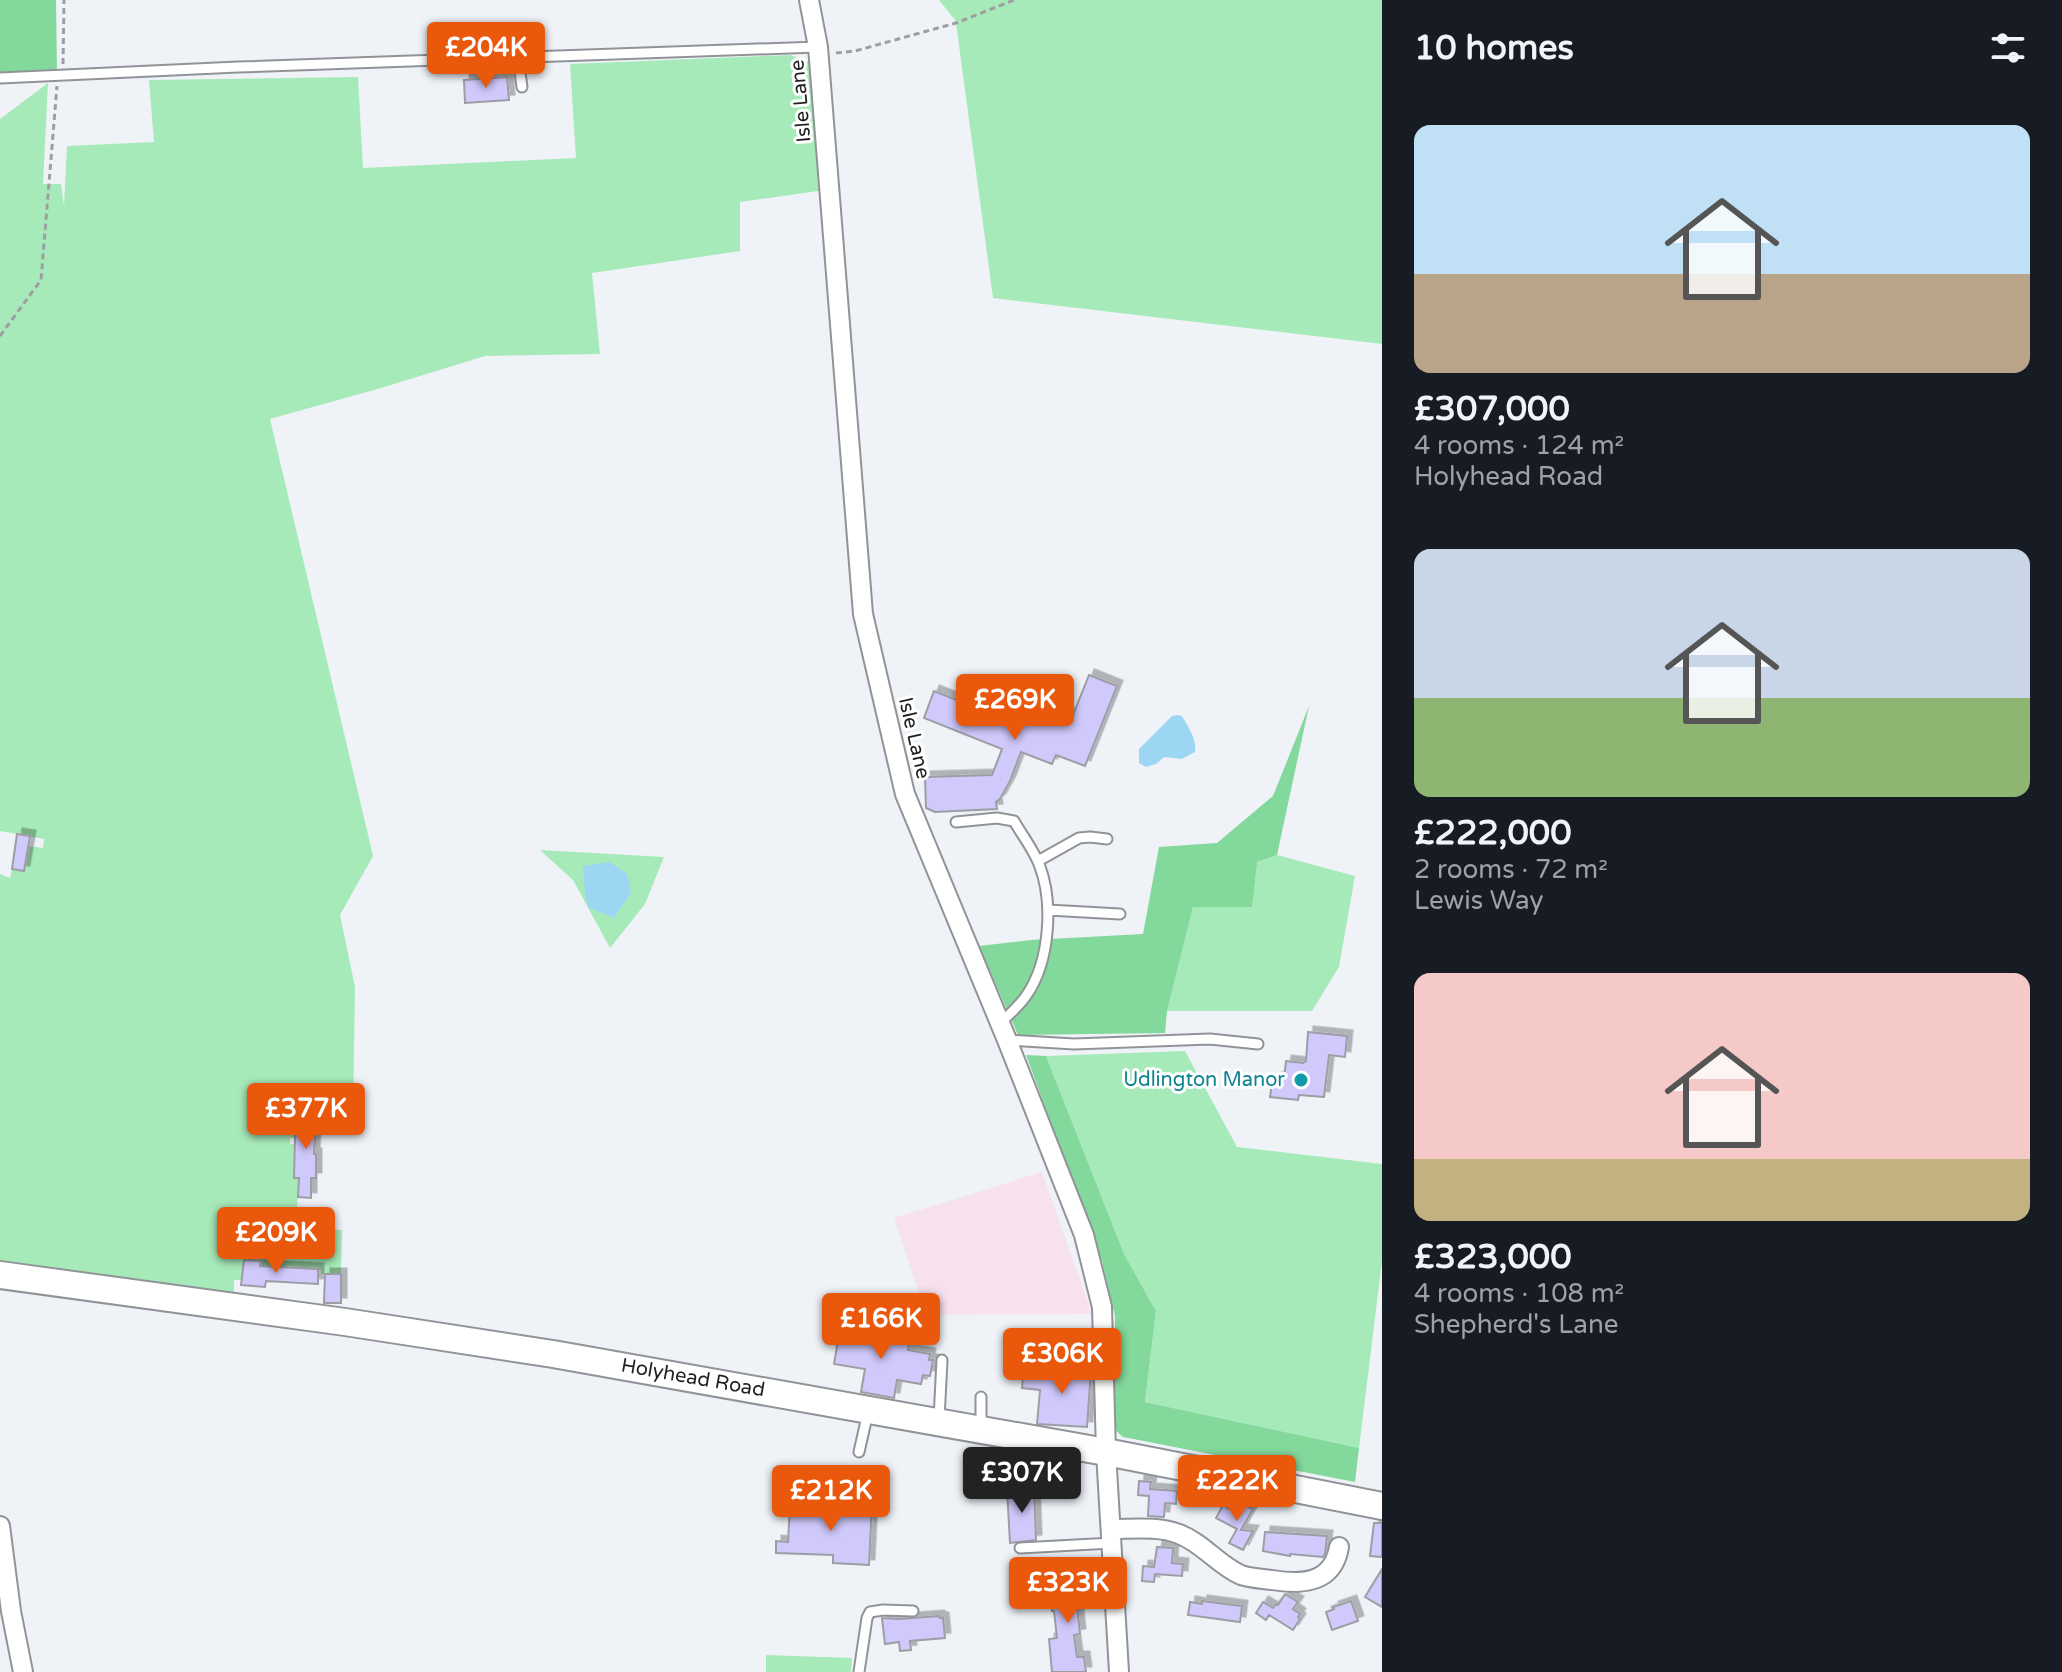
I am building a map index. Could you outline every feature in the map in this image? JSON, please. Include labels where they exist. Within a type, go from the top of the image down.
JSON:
[{"type":"main road","name":"Holyhead Road","points":[[0,1275],[360,1324],[569,1357],[1106,1452],[1382,1506]]},
{"type":"street","name":"Isle Lane","points":[[809,0],[818,47],[863,614],[905,794],[1084,1235],[1102,1307],[1106,1452],[1119,1672]]},
{"type":"street","points":[[0,1526],[23,1672]]},
{"type":"street","points":[[1112,1536],[1147,1529],[1176,1533],[1198,1542],[1241,1575],[1292,1583],[1307,1582],[1321,1576],[1338,1555],[1356,1566]]},
{"type":"lane","points":[[0,78],[63,70],[818,47]]},
{"type":"lane","points":[[518,57],[522,87]]},
{"type":"lane","points":[[956,822],[997,818],[1014,821],[1038,861],[1046,885],[1048,910],[1043,955],[1036,979],[1004,1032],[1074,1044],[1210,1039],[1258,1044]]},
{"type":"lane","points":[[1038,861],[1079,838],[1107,839]]},
{"type":"lane","points":[[1048,910],[1120,914]]},
{"type":"lane","points":[[939,1422],[942,1360]]},
{"type":"lane","points":[[981,1397],[982,1431]]},
{"type":"lane","points":[[859,1452],[869,1409]]},
{"type":"lane","points":[[1020,1548],[1112,1536]]},
{"type":"lane","points":[[859,1672],[870,1612],[913,1611]]},
{"type":"path","points":[[0,336],[41,280],[57,86],[63,70],[64,0]]},
{"type":"path","points":[[818,47],[831,54],[855,51],[956,23],[1014,0]]},
{"type":"path","points":[[1018,1579],[1114,1572]]},
{"type":"shaded area","points":[[1042,1172],[1092,1314],[926,1315],[894,1218]]},
{"type":"green space","points":[[0,0],[56,0],[57,72],[0,72]]},
{"type":"green space","points":[[939,0],[1382,0],[1382,344],[993,298],[956,23]]},
{"type":"green space","points":[[790,55],[811,63],[825,190],[740,202],[740,251],[592,273],[600,354],[485,356],[270,419],[373,856],[340,915],[355,987],[353,1117],[335,1125],[314,1125],[317,1104],[304,1104],[304,1113],[299,1113],[299,1133],[295,1138],[290,1138],[290,1144],[296,1144],[294,1177],[299,1178],[297,1208],[325,1208],[325,1229],[342,1230],[341,1274],[276,1267],[259,1277],[260,1262],[244,1260],[242,1280],[234,1280],[234,1294],[0,1263],[0,874],[10,878],[12,869],[24,871],[28,846],[43,848],[44,839],[0,831],[0,119],[48,83],[43,184],[61,184],[64,206],[67,146],[154,142],[149,80],[358,77],[363,168],[576,158],[570,64]]},
{"type":"green space","points":[[1309,706],[1277,855],[1257,862],[1252,907],[1193,907],[1167,1011],[1165,1033],[1018,1035],[979,946],[1143,934],[1159,847],[1217,843],[1273,796]]},
{"type":"green space","points":[[540,850],[664,857],[645,904],[610,948],[573,880]]},
{"type":"green space","points":[[1277,855],[1355,876],[1339,967],[1312,1011],[1167,1011],[1193,907],[1257,862]]},
{"type":"green space","points":[[1185,1051],[1237,1147],[1382,1164],[1382,1261],[1359,1448],[1145,1402],[1156,1311],[1124,1254],[1046,1056]]},
{"type":"green space","points":[[1026,1055],[1046,1056],[1124,1254],[1156,1311],[1145,1402],[1359,1448],[1355,1482],[1123,1437],[1114,1429],[1115,1316],[1102,1261]]},
{"type":"green space","points":[[766,1655],[852,1658],[851,1672],[766,1672]]},
{"type":"water","points":[[1172,716],[1182,716],[1192,733],[1195,752],[1182,759],[1164,757],[1146,767],[1139,763],[1139,749]]},
{"type":"water","points":[[610,862],[627,874],[631,893],[614,918],[588,907],[583,866]]},
{"type":"building","points":[[507,77],[509,100],[465,103],[464,80]]},
{"type":"building","points":[[1089,675],[1117,686],[1085,766],[1056,755],[1052,764],[1021,752],[1010,781],[996,802],[997,809],[935,812],[926,808],[925,777],[992,775],[1002,749],[924,718],[934,691],[1010,721],[1018,701],[1029,705],[1032,699],[1073,715]]},
{"type":"building","points":[[17,834],[30,836],[24,871],[12,869]]},
{"type":"building","name":"Udlington Manor","points":[[1308,1032],[1347,1036],[1345,1057],[1329,1055],[1324,1097],[1299,1095],[1298,1100],[1270,1097],[1272,1082],[1277,1082],[1277,1078],[1284,1079],[1286,1061],[1306,1061]]},
{"type":"building","points":[[304,1104],[317,1104],[316,1178],[311,1178],[311,1198],[298,1197],[299,1178],[294,1178],[295,1138],[299,1133],[299,1113],[304,1113]]},
{"type":"building","points":[[244,1260],[261,1261],[260,1266],[318,1269],[318,1284],[266,1281],[265,1287],[241,1285]]},
{"type":"building","points":[[325,1274],[341,1274],[341,1303],[324,1303]]},
{"type":"building","points":[[840,1328],[909,1340],[908,1350],[930,1354],[929,1360],[933,1360],[930,1376],[923,1375],[921,1384],[897,1380],[894,1398],[861,1392],[865,1369],[834,1364]]},
{"type":"building","points":[[1059,1362],[1072,1363],[1072,1368],[1091,1369],[1087,1427],[1037,1424],[1040,1390],[1022,1388],[1023,1375],[1049,1377],[1050,1372],[1058,1372]]},
{"type":"building","points":[[1139,1481],[1151,1482],[1150,1489],[1177,1491],[1176,1504],[1165,1503],[1164,1517],[1148,1516],[1149,1496],[1138,1495]]},
{"type":"building","points":[[1034,1487],[1036,1540],[1010,1543],[1007,1489]]},
{"type":"building","points":[[1238,1501],[1253,1509],[1241,1530],[1253,1531],[1243,1550],[1229,1543],[1237,1529],[1216,1518],[1223,1505],[1233,1511]]},
{"type":"building","points":[[834,1502],[872,1504],[869,1565],[833,1563],[833,1555],[776,1553],[776,1541],[788,1542],[790,1506],[834,1508]]},
{"type":"building","points":[[1374,1523],[1382,1523],[1382,1557],[1370,1556]]},
{"type":"building","points":[[1265,1532],[1327,1536],[1325,1554],[1323,1557],[1290,1556],[1263,1551]]},
{"type":"building","points":[[1157,1547],[1173,1548],[1172,1563],[1183,1564],[1182,1576],[1155,1574],[1154,1582],[1142,1581],[1143,1566],[1154,1567]]},
{"type":"building","points":[[1382,1569],[1382,1607],[1365,1597]]},
{"type":"building","points":[[1096,1579],[1097,1596],[1076,1597],[1080,1634],[1074,1635],[1077,1657],[1084,1657],[1086,1672],[1052,1672],[1049,1639],[1057,1638],[1049,1586],[1079,1584],[1079,1580]]},
{"type":"building","points":[[1285,1594],[1298,1602],[1293,1609],[1300,1614],[1300,1619],[1293,1630],[1269,1615],[1266,1620],[1256,1613],[1263,1602],[1273,1608],[1278,1605]]},
{"type":"building","points":[[1202,1601],[1242,1606],[1240,1622],[1188,1615],[1190,1602],[1202,1604]]},
{"type":"building","points":[[1351,1601],[1358,1621],[1332,1630],[1326,1612]]},
{"type":"building","points":[[882,1618],[943,1618],[945,1638],[910,1641],[911,1650],[900,1651],[899,1642],[885,1644]]},
{"type":"place","name":"Udlington Manor","points":[[1301,1080]]}]
